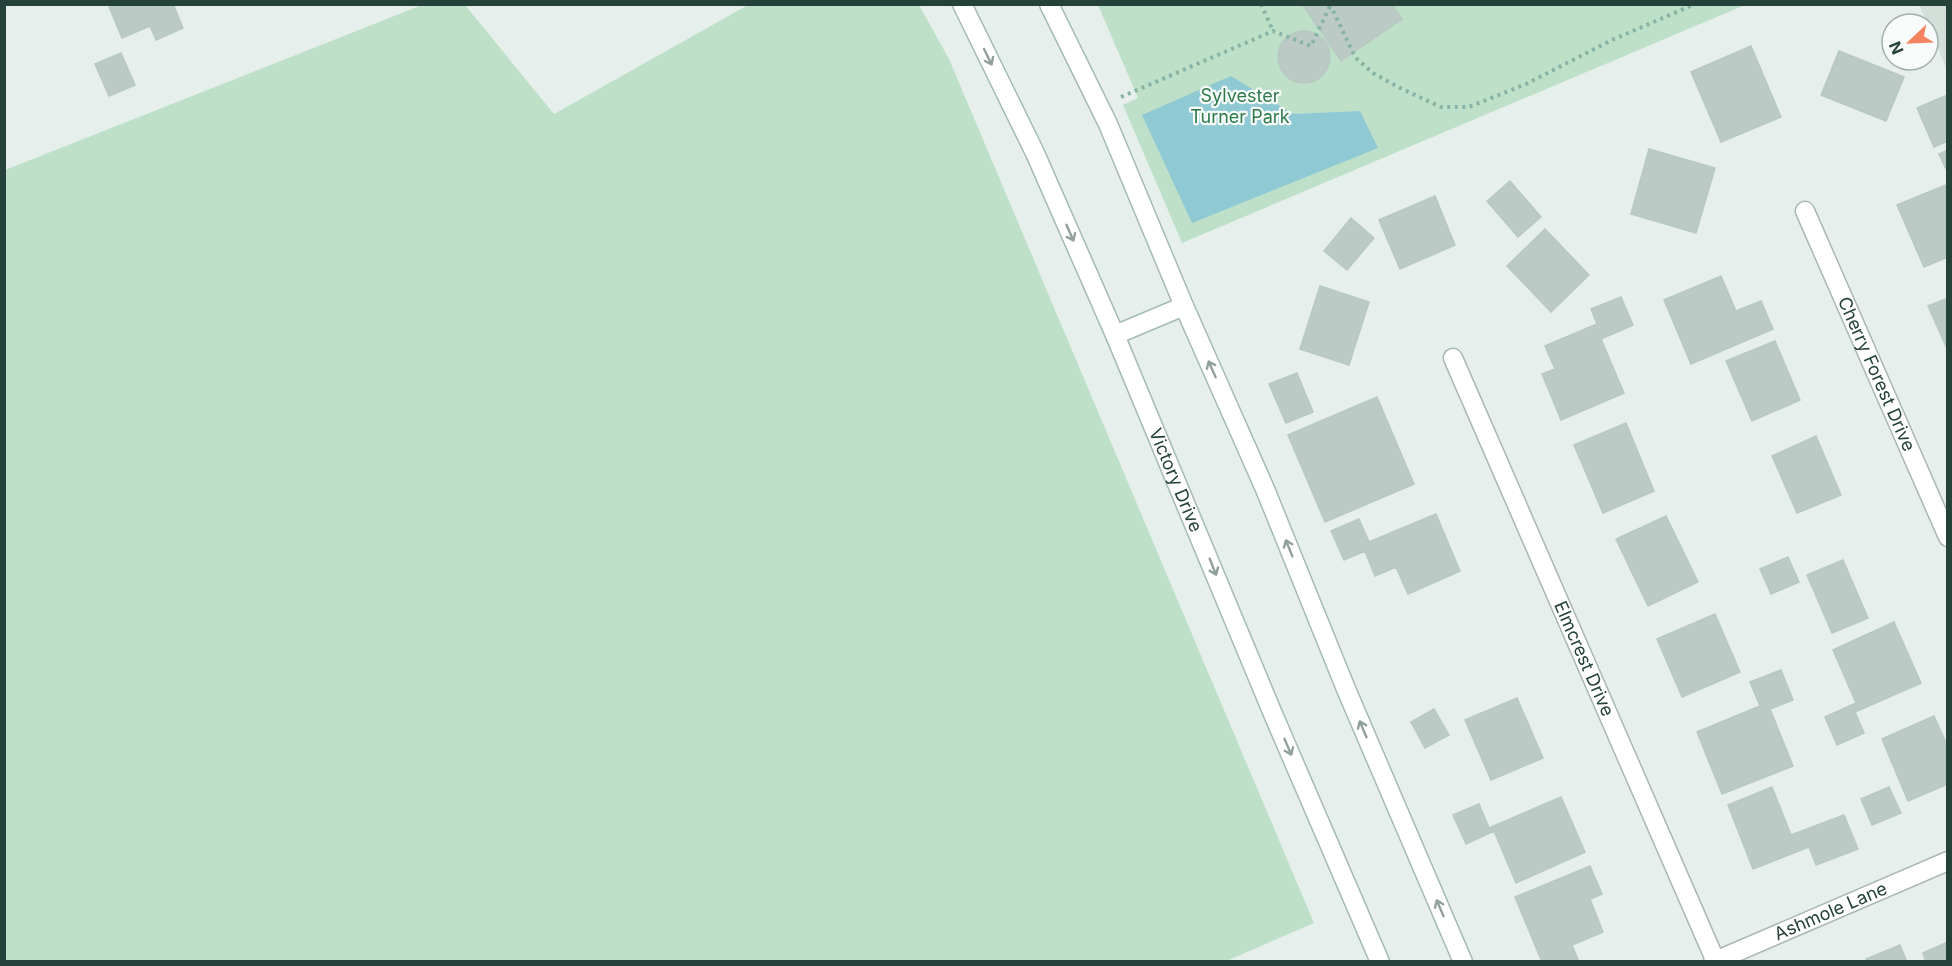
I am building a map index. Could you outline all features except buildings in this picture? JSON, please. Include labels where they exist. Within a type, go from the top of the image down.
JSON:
[{"type":"main road","name":"Victory Drive","points":[[962,4],[1035,153],[1115,335],[1380,962]]},
{"type":"main road","points":[[1050,4],[1099,107],[1265,489],[1346,689],[1463,962]]},
{"type":"main road","name":"Cherry Forest Drive","points":[[1805,211],[1947,537]]},
{"type":"main road","points":[[1115,335],[1184,306]]},
{"type":"main road","name":"Elmcrest Drive","points":[[1453,358],[1715,961]]},
{"type":"main road","name":"Ashmole Lane","points":[[1715,961],[1947,861]]},
{"type":"path","points":[[1261,4],[1273,31],[1311,46],[1330,5]]},
{"type":"path","points":[[1330,5],[1355,57],[1373,73],[1441,106],[1469,107],[1526,84],[1612,40],[1695,4]]},
{"type":"path","points":[[1099,107],[1273,31]]},
{"type":"shaded area","points":[[1919,5],[1947,5],[1947,71],[1940,54],[1940,12],[1922,12]]},
{"type":"green space","points":[[422,5],[465,5],[554,114],[748,5],[919,5],[949,59],[1314,923],[1224,962],[5,961],[5,170]]},
{"type":"green space","name":"Sylvester Turner Park","points":[[1098,5],[1745,5],[1182,243],[1123,105],[1138,98]]},
{"type":"water","points":[[1231,76],[1293,114],[1360,111],[1378,148],[1192,223],[1142,115]]}]
